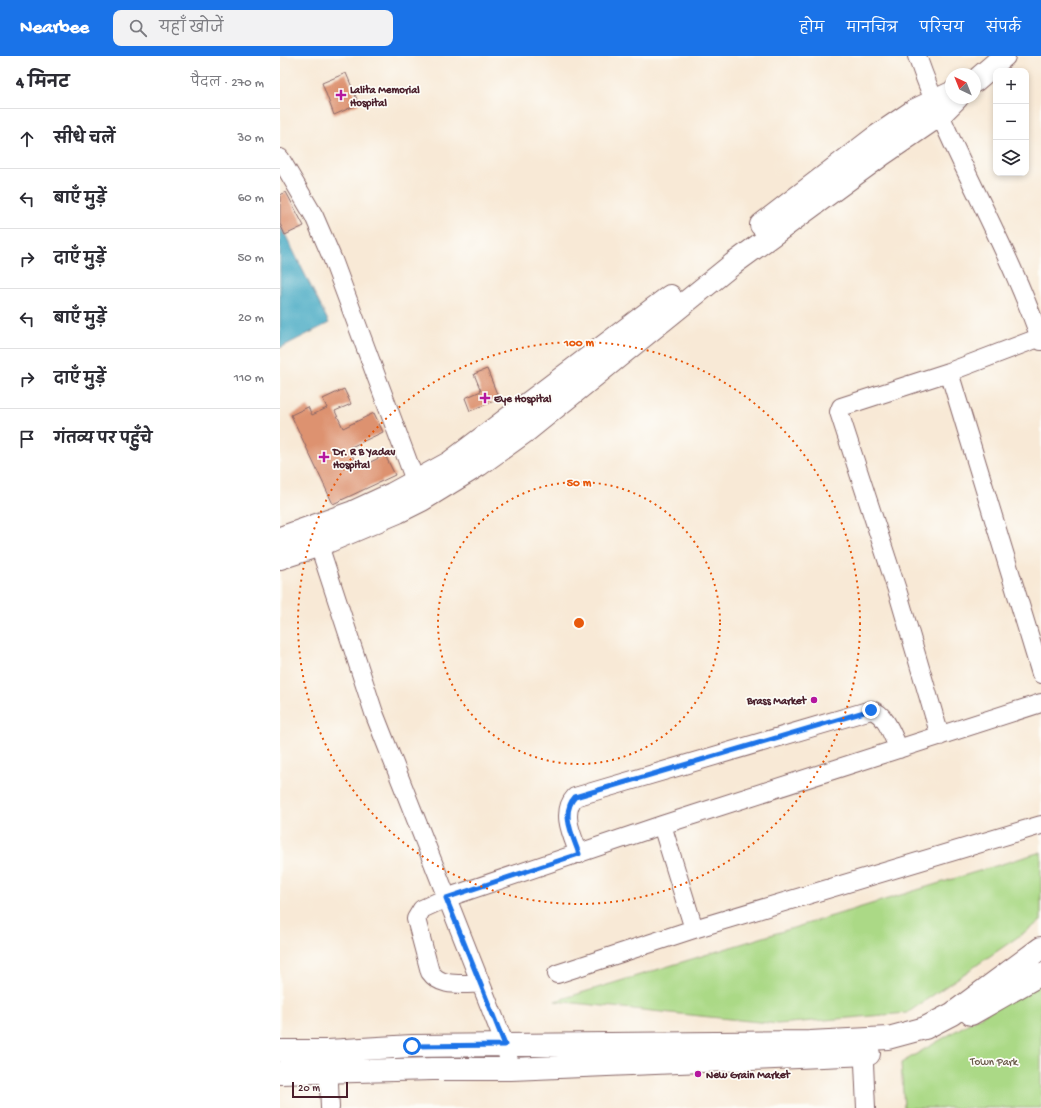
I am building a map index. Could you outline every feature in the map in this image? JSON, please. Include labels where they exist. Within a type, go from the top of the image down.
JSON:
[{"type":"main road","points":[[981,76],[1004,56]]},
{"type":"main road","points":[[280,558],[316,536],[479,465],[529,429],[733,264],[883,154],[941,103]]},
{"type":"main road","points":[[280,538],[316,536]]},
{"type":"main road","points":[[280,1051],[328,1061],[433,1069],[511,1069],[864,1048],[888,1038],[911,1033],[932,1025],[952,1014],[1041,948]]},
{"type":"main road","points":[[280,1073],[328,1061],[412,1046],[505,1045],[899,1048],[931,1036],[1041,974]]},
{"type":"street","points":[[917,56],[941,103],[1041,338],[949,372],[849,404],[841,407],[839,412],[898,593],[940,736]]},
{"type":"street","points":[[280,158],[314,216],[333,260],[419,491]]},
{"type":"street","points":[[949,372],[1041,674]]},
{"type":"street","points":[[316,536],[344,626],[374,714],[505,1045],[511,1069]]},
{"type":"street","points":[[480,984],[439,982],[430,972],[416,919],[422,909],[446,898],[662,825],[1041,703]]},
{"type":"street","points":[[579,854],[568,822],[567,812],[570,802],[575,797],[871,710],[878,712],[884,718],[899,749]]},
{"type":"street","points":[[662,825],[694,929]]},
{"type":"street","points":[[557,974],[694,929],[1041,825]]},
{"type":"street","points":[[864,1048],[866,1108]]},
{"type":"street","points":[[328,1061],[330,1108]]},
{"type":"green space","points":[[1041,852],[1041,921],[907,1013],[778,1024],[555,1001]]},
{"type":"green space","name":"Town Park","points":[[1041,981],[1041,1108],[904,1108],[901,1063]]},
{"type":"water","points":[[280,224],[329,323],[280,348]]},
{"type":"building","points":[[346,73],[359,104],[334,115],[322,83]]},
{"type":"building","points":[[286,192],[304,226],[285,235],[280,224],[280,195]]},
{"type":"building","points":[[487,369],[499,399],[470,411],[465,398],[481,391],[474,374]]},
{"type":"building","points":[[344,389],[351,404],[335,411],[343,428],[374,413],[383,432],[349,448],[358,468],[385,455],[395,475],[333,504],[291,415],[308,407],[312,415],[327,408],[323,399]]},
{"type":"place","name":"Lalita Memorial Hospital","points":[[341,95]]},
{"type":"place","name":"Eye Hospital","points":[[485,398]]},
{"type":"place","name":"Dr. R B Yadav Hospital","points":[[324,457]]},
{"type":"place","name":"Brass Market","points":[[814,700]]},
{"type":"place","name":"New Grain Market","points":[[698,1074]]},
{"type":"route","points":[[412,1046],[505,1045],[446,898],[579,854],[568,822],[567,812],[570,802],[575,797],[862,711],[871,710]]}]
